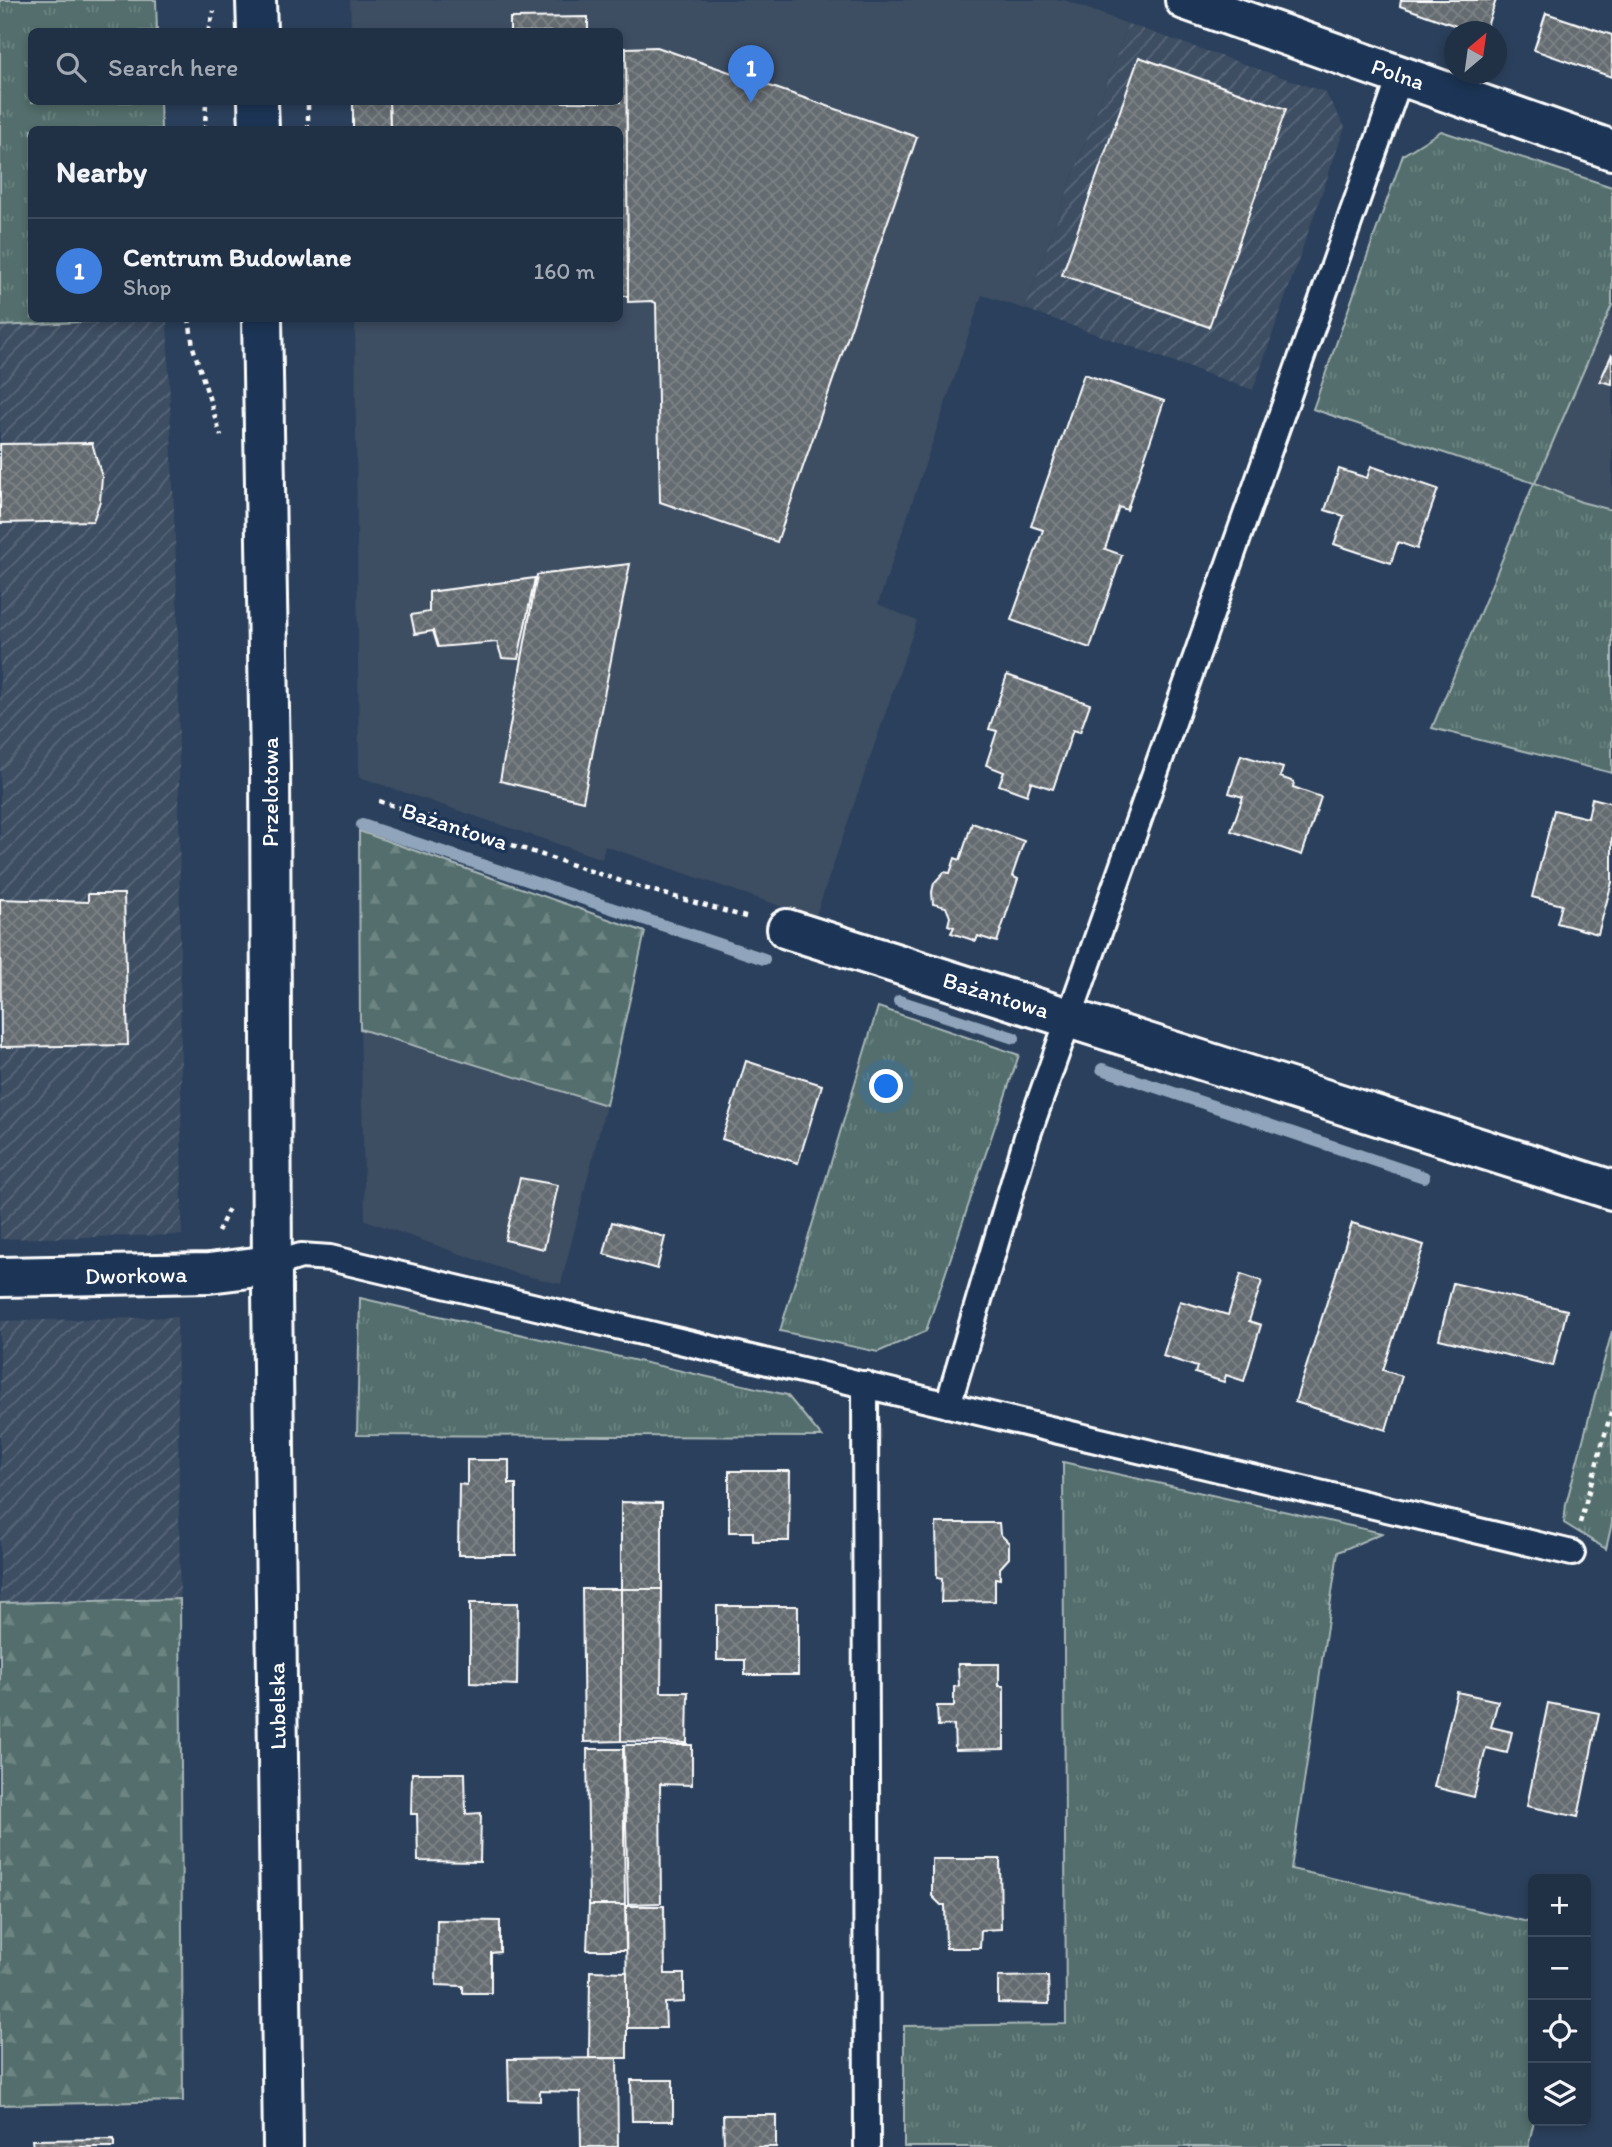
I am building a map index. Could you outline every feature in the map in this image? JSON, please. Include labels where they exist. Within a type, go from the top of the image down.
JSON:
[{"type":"street","points":[[256,0],[257,28]]},
{"type":"street","name":"Polna","points":[[1185,0],[1612,150]]},
{"type":"street","points":[[258,105],[259,126]]},
{"type":"street","name":"Przelotowa","points":[[262,322],[270,778],[272,1265]]},
{"type":"street","name":"Bażantowa","points":[[787,929],[1612,1190]]},
{"type":"street","name":"Dworkowa","points":[[0,1278],[209,1273],[272,1265]]},
{"type":"street","name":"Lubelska","points":[[272,1265],[283,2147]]},
{"type":"lane","points":[[948,1405],[1027,1137],[1401,75]]},
{"type":"lane","points":[[272,1265],[301,1256],[330,1258],[1572,1553]]},
{"type":"lane","points":[[865,1384],[867,2147]]},
{"type":"path","points":[[205,126],[206,105]]},
{"type":"path","points":[[308,105],[308,126]]},
{"type":"path","name":"Bażantowa","points":[[379,801],[633,885],[787,929]]},
{"type":"path","points":[[1572,1553],[1612,1409]]},
{"type":"shaded area","points":[[0,0],[156,0],[157,28],[28,28],[28,105],[160,105],[161,126],[28,126],[28,322],[167,322],[178,621],[182,1235],[0,1239]]},
{"type":"shaded area","points":[[350,0],[1064,0],[1128,24],[1025,309],[982,295],[878,604],[917,621],[815,918],[605,846],[602,859],[359,777],[355,322],[623,322],[623,126],[353,126],[353,105],[623,105],[623,28],[351,28]]},
{"type":"shaded area","points":[[1128,24],[1325,92],[1345,127],[1253,390],[1025,309]]},
{"type":"shaded area","points":[[1612,305],[1612,510],[1581,502],[1535,483]]},
{"type":"shaded area","points":[[360,1029],[606,1105],[561,1284],[514,1273],[365,1220]]},
{"type":"shaded area","points":[[177,1317],[180,1599],[0,1603],[0,1321]]},
{"type":"green space","points":[[0,0],[156,0],[157,28],[28,28],[28,105],[160,105],[161,126],[28,126],[28,322],[80,322],[0,326]]},
{"type":"green space","points":[[1441,131],[1612,187],[1612,305],[1535,483],[1581,502],[1612,510],[1612,773],[1432,728],[1534,483],[1313,409],[1403,155]]},
{"type":"green space","points":[[359,831],[645,932],[606,1105],[360,1029]]},
{"type":"green space","points":[[878,1007],[1019,1055],[926,1331],[878,1352],[780,1331]]},
{"type":"green space","points":[[360,1298],[787,1395],[822,1437],[357,1435]]},
{"type":"green space","points":[[1612,1331],[1612,1523],[1606,1549],[1564,1523],[1566,1504]]},
{"type":"green space","points":[[1063,1462],[1382,1533],[1338,1552],[1291,1869],[1528,1922],[1528,2126],[1533,2126],[1528,2147],[904,2147],[904,2026],[1066,2024]]},
{"type":"green space","points":[[180,1599],[183,2101],[0,2105],[0,1603]]},
{"type":"building","points":[[1401,0],[1496,0],[1489,21],[1444,22],[1400,6]]},
{"type":"building","points":[[1546,13],[1612,35],[1612,77],[1534,50]]},
{"type":"building","points":[[588,17],[588,28],[510,28],[510,18]]},
{"type":"building","points":[[657,47],[917,137],[777,542],[660,502],[656,303],[628,302],[626,48]]},
{"type":"building","points":[[623,48],[626,48],[628,296],[623,296],[623,126],[390,126],[389,105],[623,105]]},
{"type":"building","points":[[1139,57],[1286,109],[1209,327],[1062,275]]},
{"type":"building","points":[[353,105],[389,105],[390,126],[353,126]]},
{"type":"building","points":[[1612,354],[1612,384],[1600,381]]},
{"type":"building","points":[[1084,374],[1164,401],[1127,510],[1119,507],[1105,549],[1122,555],[1090,648],[1011,620],[1043,530],[1031,526]]},
{"type":"building","points":[[92,443],[102,477],[100,501],[93,521],[0,523],[0,444]]},
{"type":"building","points":[[1371,466],[1438,489],[1417,549],[1398,542],[1391,563],[1334,544],[1344,516],[1325,510],[1339,469],[1367,478]]},
{"type":"building","points":[[630,564],[583,801],[500,781],[537,575]]},
{"type":"building","points":[[535,578],[518,659],[502,658],[497,642],[438,647],[433,631],[415,634],[411,615],[429,612],[429,592]]},
{"type":"building","points":[[1007,675],[1090,704],[1080,732],[1073,730],[1053,789],[1031,782],[1027,795],[999,785],[1004,772],[986,765],[997,731],[989,729]]},
{"type":"building","points":[[1241,755],[1283,768],[1280,777],[1294,782],[1293,787],[1321,797],[1302,855],[1231,831],[1243,797],[1229,793]]},
{"type":"building","points":[[1592,798],[1612,803],[1612,882],[1598,934],[1557,923],[1562,905],[1532,897],[1554,810],[1588,818]]},
{"type":"building","points":[[972,823],[1024,841],[1012,876],[1018,879],[997,942],[978,936],[976,941],[951,933],[954,927],[948,925],[950,917],[946,907],[933,904],[934,883],[944,872],[950,873],[955,858],[960,860]]},
{"type":"building","points":[[88,894],[124,894],[128,1045],[1,1047],[0,899],[88,902]]},
{"type":"building","points":[[746,1061],[822,1085],[798,1163],[722,1139]]},
{"type":"building","points":[[520,1178],[558,1185],[544,1249],[505,1240]]},
{"type":"building","points":[[612,1222],[665,1237],[657,1269],[604,1254]]},
{"type":"building","points":[[1352,1223],[1424,1245],[1383,1370],[1402,1376],[1386,1430],[1295,1402]]},
{"type":"building","points":[[1241,1274],[1262,1281],[1249,1321],[1261,1325],[1244,1381],[1226,1375],[1224,1382],[1195,1373],[1197,1367],[1163,1356],[1180,1301],[1228,1315]]},
{"type":"building","points":[[1453,1283],[1567,1310],[1553,1366],[1439,1339]]},
{"type":"building","points":[[467,1460],[509,1460],[509,1484],[516,1484],[516,1555],[458,1555],[459,1484],[467,1485]]},
{"type":"building","points":[[729,1471],[790,1471],[789,1541],[753,1541],[753,1532],[729,1532]]},
{"type":"building","points":[[621,1502],[662,1503],[662,1589],[621,1589]]},
{"type":"building","points":[[936,1523],[999,1523],[1000,1534],[1009,1543],[1009,1558],[1000,1568],[1000,1579],[995,1578],[995,1601],[941,1602],[942,1579],[937,1578]]},
{"type":"building","points":[[582,1589],[621,1589],[621,1741],[584,1742]]},
{"type":"building","points":[[621,1589],[662,1589],[661,1692],[688,1692],[687,1743],[621,1741]]},
{"type":"building","points":[[470,1603],[518,1603],[517,1685],[470,1683]]},
{"type":"building","points":[[717,1606],[798,1606],[798,1675],[745,1675],[745,1660],[717,1660]]},
{"type":"building","points":[[958,1664],[999,1664],[999,1686],[1004,1686],[1004,1749],[955,1750],[954,1725],[938,1726],[937,1706],[954,1706],[954,1687],[959,1686]]},
{"type":"building","points":[[1457,1692],[1498,1701],[1491,1727],[1512,1732],[1507,1753],[1486,1748],[1474,1797],[1434,1787]]},
{"type":"building","points":[[1548,1703],[1599,1713],[1578,1817],[1527,1806]]},
{"type":"building","points":[[624,1745],[692,1745],[692,1785],[660,1784],[661,1903],[628,1904]]},
{"type":"building","points":[[587,1749],[623,1749],[625,1905],[589,1905]]},
{"type":"building","points":[[412,1773],[465,1773],[466,1814],[481,1813],[480,1862],[418,1861],[417,1814],[411,1814]]},
{"type":"building","points":[[932,1859],[1000,1859],[1001,1929],[981,1930],[980,1948],[946,1948],[945,1905],[941,1905],[932,1896]]},
{"type":"building","points":[[589,1905],[625,1905],[626,1950],[587,1950]]},
{"type":"building","points":[[626,1906],[664,1906],[665,1974],[684,1974],[684,2002],[665,2003],[666,2028],[627,2028]]},
{"type":"building","points":[[437,1920],[500,1921],[500,1952],[491,1953],[491,1993],[463,1993],[463,1986],[436,1985]]},
{"type":"building","points":[[590,1971],[627,1972],[627,2058],[589,2058]]},
{"type":"building","points":[[1048,1976],[1049,2004],[998,2003],[998,1977]]},
{"type":"building","points":[[617,2058],[618,2147],[581,2147],[580,2092],[540,2091],[540,2101],[509,2100],[508,2059]]},
{"type":"building","points":[[631,2080],[673,2080],[673,2121],[632,2121]]},
{"type":"building","points":[[723,2115],[776,2115],[776,2147],[724,2147]]},
{"type":"building","points":[[114,2139],[114,2147],[33,2147],[32,2140]]},
{"type":"waterway","points":[[362,825],[764,959]]},
{"type":"waterway","points":[[899,1001],[1014,1038]]},
{"type":"waterway","points":[[1102,1069],[1424,1177]]},
{"type":"place","name":"Centrum Budowlane","points":[[751,103]]}]
